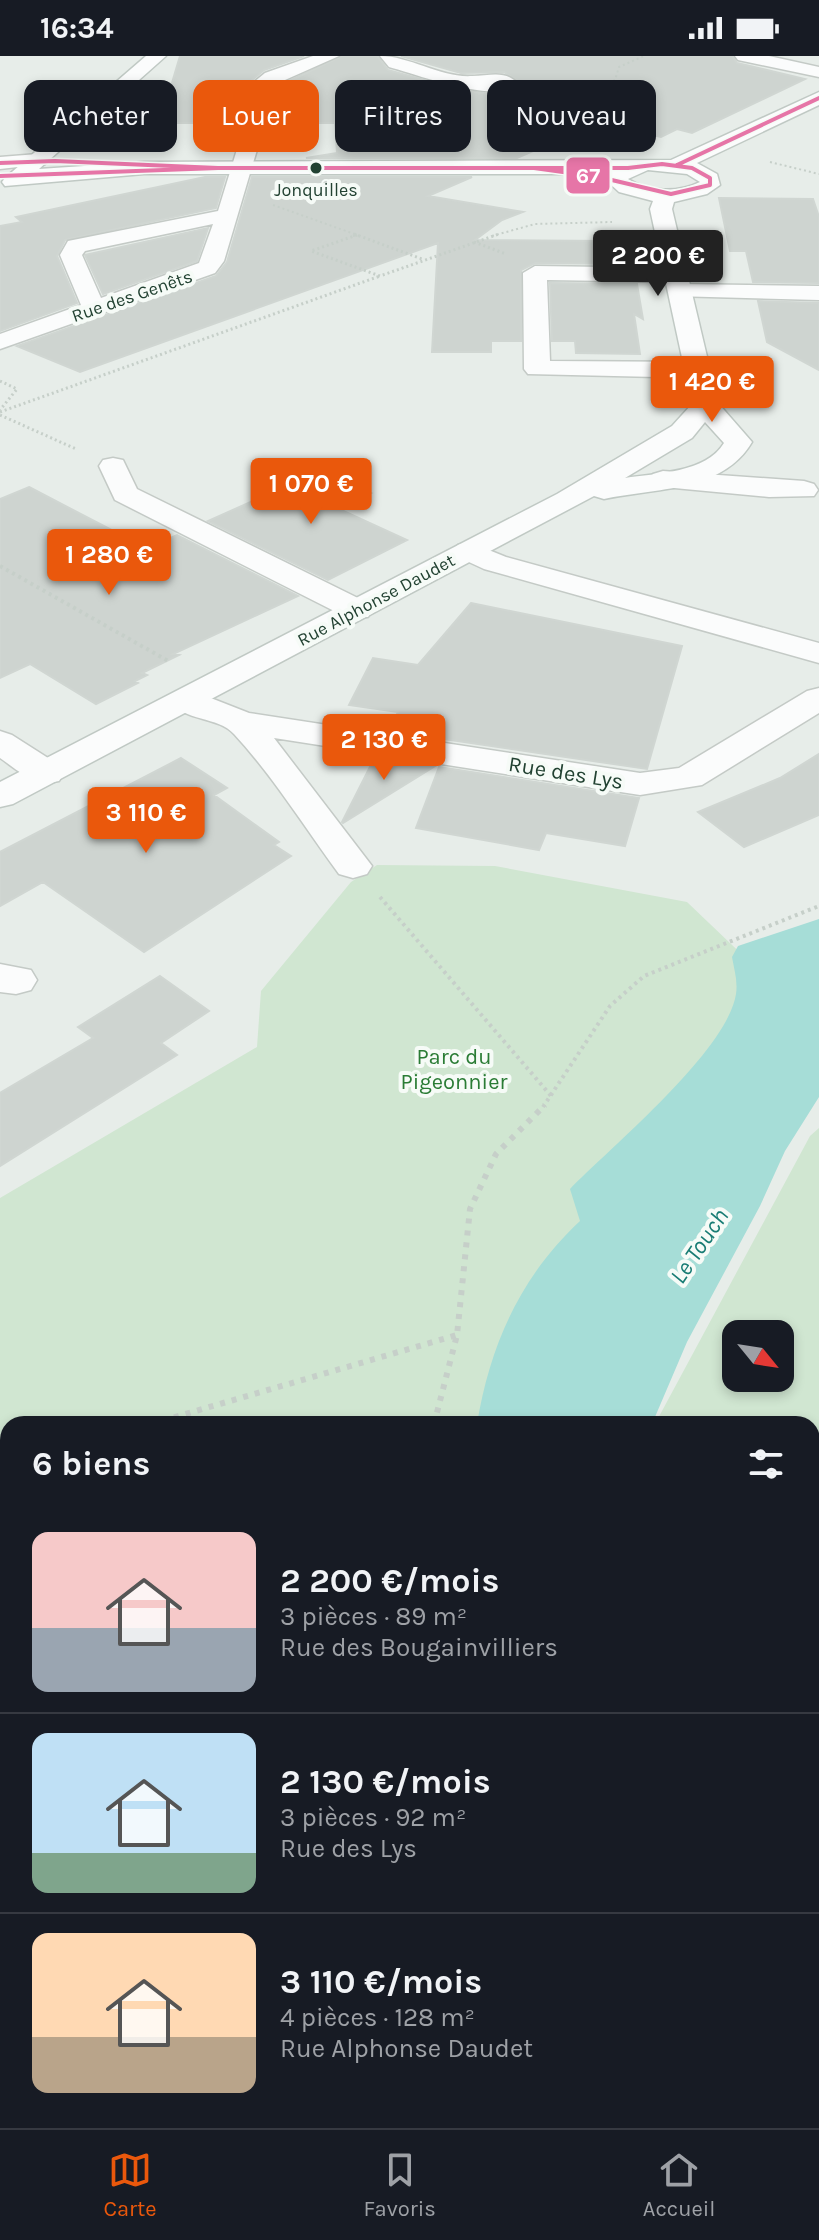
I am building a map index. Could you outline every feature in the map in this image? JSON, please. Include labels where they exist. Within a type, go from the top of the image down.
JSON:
[{"type":"street","points":[[129,80],[157,56]]},
{"type":"street","name":"Rue des Genêts","points":[[0,342],[207,268],[249,143],[258,86],[271,77],[330,56]]},
{"type":"street","points":[[389,56],[395,63],[476,81]]},
{"type":"street","points":[[744,56],[819,72]]},
{"type":"street","points":[[0,163],[38,160],[144,168],[535,168],[622,174],[677,165],[819,98]]},
{"type":"street","points":[[0,191],[10,176],[47,152]]},
{"type":"street","points":[[69,152],[90,165]]},
{"type":"street","points":[[10,176],[90,165]]},
{"type":"street","points":[[622,174],[635,191],[666,195],[693,192],[710,185],[710,178],[704,173],[677,165]]},
{"type":"street","points":[[666,195],[661,209],[700,370],[705,405],[745,453],[812,493]]},
{"type":"street","points":[[103,307],[91,302],[71,255],[76,246],[206,218],[225,217]]},
{"type":"street","points":[[700,370],[537,369],[535,273],[819,293]]},
{"type":"street","points":[[655,450],[682,432],[705,405]]},
{"type":"street","name":"Rue Alphonse Daudet","points":[[0,796],[567,500],[655,450],[745,453]]},
{"type":"street","points":[[567,500],[705,470],[745,453]]},
{"type":"street","points":[[113,466],[125,494],[357,610]]},
{"type":"street","points":[[663,480],[709,480],[812,493]]},
{"type":"street","points":[[469,551],[495,563],[819,653]]},
{"type":"street","name":"Rue des Lys","points":[[199,692],[244,723],[654,783],[689,777],[819,698]]},
{"type":"street","points":[[244,723],[353,866]]},
{"type":"street","points":[[0,742],[46,773]]},
{"type":"path","points":[[615,80],[619,67],[644,56]]},
{"type":"path","points":[[233,191],[423,259]]},
{"type":"path","points":[[0,412],[423,259],[535,224],[617,221]]},
{"type":"path","points":[[357,235],[311,251],[380,276]]},
{"type":"path","points":[[0,381],[17,389],[0,412]]},
{"type":"path","points":[[0,412],[113,466]]},
{"type":"path","points":[[0,566],[199,692]]},
{"type":"path","points":[[353,866],[552,1097]]},
{"type":"path","points":[[436,1416],[457,1335],[470,1209],[496,1154],[552,1097],[610,1006],[644,976],[819,906]]},
{"type":"path","points":[[179,1416],[457,1335]]},
{"type":"green space","name":"Parc du Pigeonnier","points":[[377,865],[495,866],[687,902],[772,983],[484,1416],[0,1416],[0,1198],[257,1047],[261,991],[351,882]]},
{"type":"green space","points":[[819,1128],[819,1416],[659,1416],[810,1136]]},
{"type":"water","name":"Le Touch","points":[[819,919],[819,1097],[785,1151],[760,1206],[687,1342],[655,1416],[479,1416],[490,1367],[511,1314],[540,1265],[580,1221],[570,1189],[666,1096],[712,1042],[728,1017],[736,994],[732,957],[738,946]]},
{"type":"building","points":[[180,56],[304,56],[264,70],[252,80],[193,80],[193,123],[177,123],[177,80],[173,80]]},
{"type":"building","points":[[342,56],[377,56],[388,70],[424,80],[335,80],[335,123],[319,123],[319,80],[291,80]]},
{"type":"building","points":[[401,56],[732,56],[737,63],[805,79],[692,133],[677,129],[661,137],[656,136],[656,80],[516,80],[504,72],[461,73]]},
{"type":"building","points":[[471,91],[487,94],[487,152],[531,152],[517,158],[306,158],[337,153],[471,152]]},
{"type":"building","points":[[205,177],[225,177],[216,208],[65,240],[57,256],[77,303],[0,331],[0,226],[22,222],[16,217]]},
{"type":"building","points":[[252,177],[472,177],[428,196],[523,212],[502,220],[475,240],[606,241],[607,248],[631,248],[634,264],[535,263],[521,270],[521,341],[491,341],[491,352],[432,352],[438,243],[80,372],[17,346],[216,276],[227,262]]},
{"type":"building","points":[[719,198],[813,199],[819,217],[819,283],[753,282],[746,251],[730,251]]},
{"type":"building","points":[[208,228],[197,261],[103,294],[85,255]]},
{"type":"building","points":[[550,283],[637,284],[643,319],[634,314],[640,354],[576,353],[575,341],[552,341]]},
{"type":"building","points":[[758,301],[819,303],[819,370],[767,342]]},
{"type":"building","points":[[320,471],[371,493],[339,509],[407,540],[328,580],[208,521]]},
{"type":"building","points":[[29,487],[125,537],[134,533],[156,544],[177,535],[298,596],[173,654],[179,655],[142,673],[147,675],[135,681],[138,683],[96,704],[30,664],[0,678],[0,499]]},
{"type":"building","points":[[471,603],[682,646],[647,769],[389,731],[398,712],[349,705],[373,658],[418,665]]},
{"type":"building","points":[[819,754],[819,815],[744,847],[698,812],[780,778]]},
{"type":"building","points":[[375,757],[435,766],[343,823],[342,822]]},
{"type":"building","points":[[181,758],[227,788],[214,795],[279,842],[274,845],[291,856],[144,952],[43,882],[0,906],[0,852]]},
{"type":"building","points":[[439,767],[639,798],[625,846],[546,833],[539,850],[416,828]]},
{"type":"building","points":[[160,976],[209,1011],[161,1043],[177,1055],[0,1166],[0,1093],[93,1038],[78,1027]]},
{"type":"transit line","name":"67","points":[[677,165],[819,98]]},
{"type":"transit line","name":"67","points":[[0,163],[55,161],[218,168]]},
{"type":"transit line","name":"67","points":[[662,164],[692,168],[710,178],[710,185],[696,191],[671,194],[599,177],[534,168],[628,168],[662,164]]},
{"type":"transit line","name":"67","points":[[0,176],[218,168]]},
{"type":"transit line","name":"67","points":[[218,168],[431,168]]},
{"type":"transit line","name":"67","points":[[431,168],[534,168]]},
{"type":"transit line","name":"67","points":[[431,168],[534,168]]},
{"type":"place","name":"Jonquilles","points":[[316,168]]}]
